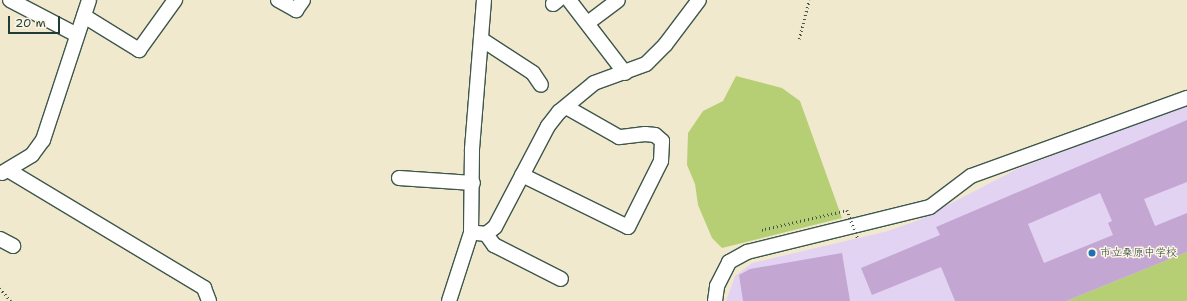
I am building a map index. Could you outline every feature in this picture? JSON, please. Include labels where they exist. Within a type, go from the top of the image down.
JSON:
[{"type":"street","points":[[10,0],[75,34]]},
{"type":"street","points":[[90,0],[75,34],[43,140],[32,155],[4,172],[204,288],[210,301]]},
{"type":"street","points":[[84,16],[139,50],[175,0]]},
{"type":"street","points":[[278,0],[296,10],[303,0]]},
{"type":"street","points":[[449,301],[471,233],[473,184],[472,149],[484,0]]},
{"type":"street","points":[[569,0],[589,22],[625,73]]},
{"type":"street","points":[[589,22],[618,0]]},
{"type":"street","points":[[471,233],[486,234],[495,226],[548,126],[566,107],[594,83],[625,73],[646,64],[665,46],[699,0]]},
{"type":"street","points":[[481,39],[533,73],[541,85]]},
{"type":"street","points":[[715,301],[716,286],[729,262],[747,252],[930,207],[972,176],[1187,98]]},
{"type":"street","points":[[522,175],[628,227],[661,161],[662,141],[650,135],[619,138],[566,107]]},
{"type":"street","points":[[399,178],[473,184]]},
{"type":"street","points":[[486,234],[494,244],[561,279]]},
{"type":"street","points":[[0,239],[13,246]]},
{"type":"path","points":[[799,39],[809,0]]},
{"type":"path","points":[[764,229],[847,210],[858,239]]},
{"type":"path","points":[[0,288],[11,301]]},
{"type":"shaded area","points":[[1187,104],[1187,301],[726,301],[735,276],[752,263],[888,231],[919,220],[1015,170]]},
{"type":"green space","points":[[736,76],[782,88],[800,101],[842,218],[722,248],[712,238],[698,205],[695,184],[687,165],[688,133],[703,111],[723,101]]},
{"type":"green space","points":[[1187,252],[1187,301],[1066,301]]},
{"type":"building","points":[[1187,120],[1187,182],[1144,199],[1155,226],[1187,213],[1187,252],[1066,301],[955,301],[941,267],[872,295],[861,268],[940,235],[936,227]],"holes":[[[1100,193],[1112,221],[1108,223],[1113,235],[1044,263],[1028,224]]]},
{"type":"building","points":[[842,253],[850,301],[743,301],[739,275],[750,269]]},
{"type":"place","name":"市立桑原中学校","points":[[1092,253]]}]
